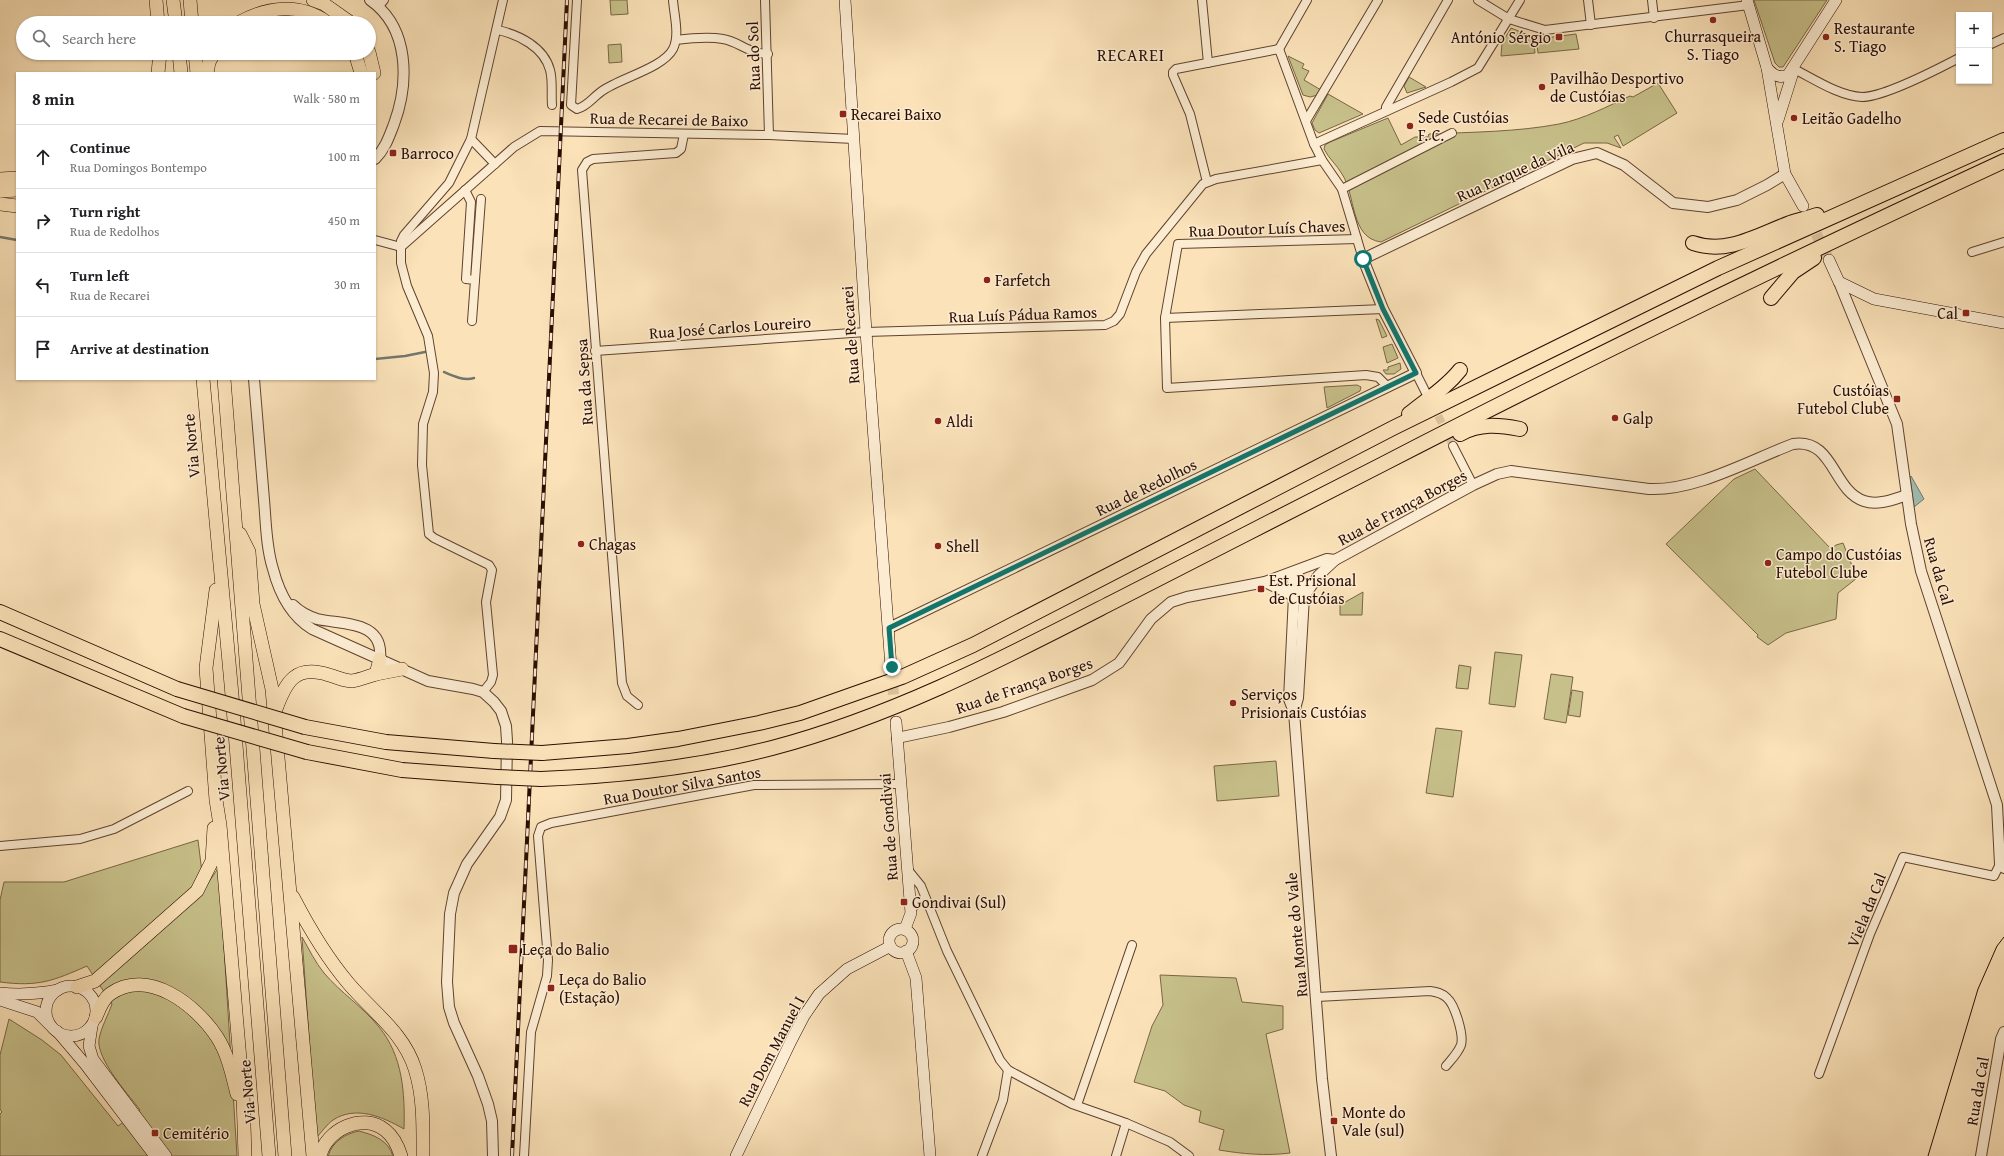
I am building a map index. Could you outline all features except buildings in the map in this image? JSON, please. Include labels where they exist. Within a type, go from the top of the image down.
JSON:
[{"type":"highway","points":[[156,0],[157,16]]},
{"type":"highway","points":[[173,0],[175,16]]},
{"type":"highway","points":[[190,0],[191,16]]},
{"type":"highway","points":[[313,0],[324,4],[341,16]]},
{"type":"highway","points":[[253,16],[277,8],[306,11],[315,16]]},
{"type":"highway","points":[[158,72],[159,60]]},
{"type":"highway","points":[[180,60],[181,72]]},
{"type":"highway","points":[[196,60],[197,72]]},
{"type":"highway","points":[[207,72],[210,60]]},
{"type":"highway","points":[[357,60],[361,72]]},
{"type":"highway","points":[[371,60],[374,72]]},
{"type":"highway","points":[[0,612],[177,689],[305,727],[386,742],[494,752],[542,753],[628,746],[759,723],[800,713],[902,676],[973,645],[1393,428],[1718,268],[2004,140]]},
{"type":"highway","points":[[0,639],[183,716],[307,752],[402,770],[541,779],[599,777],[639,773],[769,749],[902,705],[985,668],[1405,452],[1831,241],[2004,161]]},
{"type":"highway","points":[[0,170],[16,170]]},
{"type":"highway","points":[[0,179],[16,178]]},
{"type":"highway","points":[[0,191],[16,190]]},
{"type":"highway","points":[[1693,243],[1705,247],[1717,248],[1741,244],[1792,223],[1871,199]]},
{"type":"highway","points":[[0,204],[16,206]]},
{"type":"highway","points":[[1771,298],[1793,272],[1814,258],[1831,241]]},
{"type":"highway","points":[[1393,428],[1426,400],[1443,389],[1460,370]]},
{"type":"highway","name":"Via Norte","points":[[203,380],[232,695],[269,1156]]},
{"type":"highway","name":"Via Norte","points":[[224,380],[256,805],[285,1156]]},
{"type":"highway","points":[[1405,452],[1437,446],[1472,428],[1497,425],[1520,429]]},
{"type":"highway","points":[[236,526],[248,552],[253,604],[272,688],[313,1156]]},
{"type":"highway","points":[[219,566],[206,668],[216,800],[220,825],[242,1088],[245,1156]]},
{"type":"highway","points":[[376,674],[380,659]]},
{"type":"highway","points":[[274,713],[287,684],[296,675],[305,671],[315,671],[342,680],[354,681],[376,674],[402,669]]},
{"type":"highway","points":[[77,987],[95,981],[197,891],[212,861],[216,800]]},
{"type":"highway","points":[[291,893],[316,942],[348,984],[396,1034],[410,1056],[420,1087],[423,1156]]},
{"type":"highway","points":[[94,1022],[102,1003],[109,994],[132,986],[153,987],[168,992],[195,1011],[217,1037],[227,1057],[237,1095],[244,1140]]},
{"type":"highway","points":[[320,1156],[325,1144],[334,1134],[353,1124],[366,1123],[384,1129],[397,1144],[401,1156]]},
{"type":"main road","name":"Rua de Recarei","points":[[845,0],[866,332],[892,667]]},
{"type":"main road","points":[[1777,121],[1794,69],[1836,0]]},
{"type":"main road","points":[[1748,3],[1767,68],[1785,174],[1803,206]]},
{"type":"main road","points":[[1767,68],[1771,73],[1779,76],[1788,75],[1794,69]]},
{"type":"main road","points":[[1829,260],[1839,282],[1874,299],[2004,323]]},
{"type":"main road","name":"Rua de Gondivai","points":[[896,722],[911,913],[905,929]]},
{"type":"main road","points":[[905,929],[909,931],[914,939],[911,948],[906,951],[896,952],[889,947],[889,936],[895,930],[905,929]]},
{"type":"main road","name":"Rua Dom Manuel I","points":[[736,1156],[790,1041],[819,994],[848,969],[889,947]]},
{"type":"main road","points":[[906,951],[916,978],[930,1156]]},
{"type":"main road","points":[[0,993],[21,995],[38,994],[68,987],[77,987],[86,991],[93,998],[96,1008],[89,1046],[93,1059],[166,1156]]},
{"type":"main road","points":[[58,990],[51,997],[47,1006],[46,1015],[53,1028],[65,1036],[75,1036],[84,1033],[94,1022]]},
{"type":"main road","points":[[0,1000],[37,1012],[53,1028],[85,1064],[155,1156]]},
{"type":"main road","points":[[157,1143],[171,1156]]},
{"type":"street","points":[[482,692],[491,682],[493,675],[486,602],[492,570],[489,565],[434,538],[429,534],[422,465],[423,424],[433,392],[434,373],[431,346],[423,321],[407,286],[401,263],[401,247],[404,235],[449,183],[471,139],[498,30],[503,0]]},
{"type":"street","points":[[577,0],[570,105],[577,109],[584,107],[601,91],[662,61],[673,50],[676,40],[673,0]]},
{"type":"street","name":"Rua do Sol","points":[[765,0],[768,54],[769,135]]},
{"type":"street","points":[[1202,0],[1208,63]]},
{"type":"street","points":[[1306,121],[1378,0]]},
{"type":"street","points":[[1386,111],[1386,107],[1448,0]]},
{"type":"street","points":[[1478,0],[1509,19],[1546,30],[1654,18],[1748,3]]},
{"type":"street","points":[[1314,144],[1478,68],[1520,0]]},
{"type":"street","points":[[1588,0],[1591,25]]},
{"type":"street","points":[[1652,0],[1654,18]]},
{"type":"street","points":[[1304,1],[1279,49],[1314,144],[1322,160],[1342,189],[1363,259],[1383,309],[1426,393]]},
{"type":"street","points":[[376,158],[385,145],[396,118],[400,106],[403,81],[403,52],[400,39],[389,18],[378,2]]},
{"type":"street","points":[[498,30],[509,33],[528,43],[546,60],[550,72],[552,104]]},
{"type":"street","points":[[676,40],[707,37],[725,39],[749,51],[768,54]]},
{"type":"street","points":[[1992,44],[2004,38]]},
{"type":"street","points":[[1279,49],[1176,69],[1173,72],[1190,114],[1206,182],[1322,160]]},
{"type":"street","points":[[1794,69],[1849,95],[1863,97],[1884,92],[1956,59]]},
{"type":"street","name":"Rua de Recarei de Baixo","points":[[401,247],[514,147],[533,134],[547,130],[769,135],[854,139]]},
{"type":"street","points":[[1342,189],[1452,133]]},
{"type":"street","name":"Rua da Sepsa","points":[[638,705],[627,696],[622,683],[582,170],[587,162],[593,159],[676,153],[681,149],[684,134]]},
{"type":"street","points":[[471,139],[495,164]]},
{"type":"street","name":"Rua Parque da Vila","points":[[1363,259],[1572,159],[1597,153],[1624,165],[1673,203],[1708,207],[1737,200],[1785,174]]},
{"type":"street","name":"Rua Luís Pádua Ramos","points":[[866,332],[1105,325],[1114,321],[1120,314],[1139,266],[1155,242],[1197,189],[1206,182]]},
{"type":"street","points":[[465,190],[471,202],[466,279],[475,280]]},
{"type":"street","points":[[472,321],[481,199]]},
{"type":"street","points":[[469,231],[479,232]]},
{"type":"street","name":"Rua Doutor Luís Chaves","points":[[1165,318],[1178,244],[1357,239]]},
{"type":"street","points":[[376,240],[401,247]]},
{"type":"street","points":[[1972,252],[2004,242]]},
{"type":"street","name":"Rua da Cal","points":[[1839,282],[1897,424],[1911,524],[1921,571],[1997,805],[2002,866]]},
{"type":"street","points":[[1383,309],[1165,318],[1167,388],[1366,375],[1378,377],[1388,387]]},
{"type":"street","name":"Rua José Carlos Loureiro","points":[[596,351],[866,332]]},
{"type":"street","name":"Rua de Redolhos","points":[[889,628],[1416,373]]},
{"type":"street","points":[[254,380],[272,568],[293,613],[302,622],[372,657],[380,659],[428,682],[473,688],[482,692],[494,702],[501,711],[506,726],[506,800],[492,833],[468,864],[454,893],[449,922],[447,991],[454,1023],[478,1076],[488,1104],[492,1121],[493,1156]]},
{"type":"street","name":"Rua de França Borges","points":[[897,738],[949,727],[1003,712],[1092,680],[1119,663],[1151,619],[1171,602],[1188,597],[1265,582],[1327,559],[1335,560],[1473,485],[1497,474],[1511,471],[1649,489],[1667,489],[1690,485],[1793,444],[1805,443],[1820,450],[1850,491],[1864,501],[1881,502],[1907,495]]},
{"type":"street","points":[[1453,446],[1473,485]]},
{"type":"street","points":[[1265,582],[1299,596],[1335,560]]},
{"type":"street","name":"Rua Monte do Vale","points":[[1296,571],[1301,582],[1295,663],[1289,699],[1294,712],[1322,1079],[1331,1156]]},
{"type":"street","points":[[285,598],[293,606],[307,615],[360,626],[368,630],[374,636],[388,658],[402,669]]},
{"type":"street","points":[[378,644],[380,659]]},
{"type":"street","name":"Rua Doutor Silva Santos","points":[[524,1156],[530,1032],[547,976],[548,960],[538,836],[541,827],[551,823],[754,785],[901,784]]},
{"type":"street","points":[[0,846],[80,839],[114,829],[188,791]]},
{"type":"street","name":"Viela da Cal","points":[[1818,1074],[1870,934],[1902,857],[1994,876],[2002,866]]},
{"type":"street","points":[[907,869],[921,886],[947,951],[1000,1060],[1008,1070],[1077,1105],[1126,1123],[1170,1142],[1189,1156]]},
{"type":"street","points":[[911,913],[916,902],[920,900],[927,901]]},
{"type":"street","points":[[1077,1105],[1132,946]]},
{"type":"street","points":[[1316,997],[1430,991],[1440,992],[1449,999],[1458,1021],[1462,1038],[1460,1047],[1446,1066]]},
{"type":"street","name":"Rua da Cal","points":[[1981,1156],[2001,1039],[2004,1032]]},
{"type":"street","points":[[982,1156],[1003,1100],[1008,1070]]},
{"type":"street","points":[[1116,1156],[1126,1123]]},
{"type":"shaded area","points":[[610,0],[627,0],[628,14],[611,15]]},
{"type":"shaded area","points":[[1754,0],[1827,0],[1783,67],[1779,67],[1775,63]]},
{"type":"shaded area","points":[[1511,28],[1533,37],[1535,53],[1501,56],[1502,43]]},
{"type":"shaded area","points":[[1576,34],[1579,49],[1538,53],[1536,36],[1545,38]]},
{"type":"shaded area","points":[[621,44],[622,62],[609,63],[608,45]]},
{"type":"shaded area","points":[[1288,56],[1304,64],[1302,68],[1309,71],[1304,80],[1321,90],[1318,95],[1310,97],[1303,95]]},
{"type":"shaded area","points":[[1409,77],[1426,87],[1407,93],[1404,86]]},
{"type":"shaded area","points":[[1658,83],[1677,113],[1623,146],[1618,135],[1614,137],[1621,148],[1607,143],[1584,143],[1381,242],[1371,239],[1364,233],[1355,214],[1346,183],[1340,171],[1324,149],[1325,145],[1330,142],[1388,118],[1401,145],[1415,137],[1428,137],[1429,134],[1511,130],[1559,124],[1587,116],[1630,96],[1633,97]]},
{"type":"shaded area","points":[[1328,94],[1363,114],[1319,133],[1315,130],[1312,123]]},
{"type":"shaded area","points":[[1376,319],[1379,320],[1387,336],[1382,338]]},
{"type":"shaded area","points":[[1392,344],[1398,358],[1387,363],[1383,347]]},
{"type":"shaded area","points":[[1400,363],[1401,369],[1394,374],[1386,374],[1383,370],[1388,370],[1388,367]]},
{"type":"shaded area","points":[[1357,385],[1361,387],[1360,391],[1327,408],[1324,387]]},
{"type":"shaded area","name":"Campo do Custóias Futebol Clube","points":[[1755,469],[1831,549],[1836,545],[1843,543],[1857,578],[1838,593],[1836,619],[1786,633],[1768,645],[1757,637],[1758,635],[1666,544],[1734,479]]},
{"type":"shaded area","points":[[1363,592],[1362,615],[1340,615],[1340,605]]},
{"type":"shaded area","points":[[1495,652],[1522,655],[1515,707],[1489,704]]},
{"type":"shaded area","points":[[1459,665],[1471,667],[1468,689],[1456,688]]},
{"type":"shaded area","points":[[1551,674],[1573,677],[1566,723],[1544,719]]},
{"type":"shaded area","points":[[1572,690],[1583,692],[1580,717],[1568,715]]},
{"type":"shaded area","points":[[1436,728],[1462,731],[1453,797],[1426,793]]},
{"type":"shaded area","points":[[1276,761],[1279,796],[1217,801],[1214,766]]},
{"type":"shaded area","points":[[198,840],[204,889],[219,867],[237,1156],[0,1156],[0,1114],[2,1112],[0,1109],[0,1055],[9,1019],[42,1040],[61,1055],[118,1126],[140,1110],[121,1086],[102,1056],[99,1047],[99,1039],[112,1004],[87,966],[45,982],[25,984],[0,982],[0,900],[4,882],[64,882]]},
{"type":"shaded area","points":[[302,937],[324,973],[373,1020],[387,1038],[398,1063],[401,1076],[404,1102],[404,1129],[387,1120],[369,1114],[351,1113],[333,1120],[316,1138]]},
{"type":"shaded area","points":[[1160,975],[1236,978],[1242,1002],[1283,1006],[1283,1029],[1266,1034],[1290,1153],[1254,1154],[1219,1150],[1224,1130],[1199,1122],[1201,1111],[1184,1105],[1165,1091],[1134,1082],[1152,1026],[1163,1005]]},
{"type":"shaded area","points":[[359,1131],[380,1139],[388,1146],[393,1156],[328,1156],[336,1142],[344,1136]]},
{"type":"water","points":[[1911,476],[1924,499],[1914,507],[1910,477]]},
{"type":"waterway","points":[[0,237],[16,240]]},
{"type":"waterway","points":[[376,359],[425,352]]},
{"type":"waterway","points":[[444,372],[462,378],[474,378]]},
{"type":"tunnel","points":[[1809,219],[1829,260]]},
{"type":"tunnel","points":[[1433,405],[1453,446]]},
{"type":"tunnel","points":[[891,667],[896,722]]},
{"type":"tram line","points":[[1928,1156],[1978,989],[1997,946],[2004,937]]},
{"type":"railway","points":[[512,1156],[567,0]]},
{"type":"place","name":"Churrasqueira S. Tiago","points":[[1713,20]]},
{"type":"place","name":"António Sérgio","points":[[1559,37]]},
{"type":"place","name":"Restaurante S. Tiago","points":[[1826,37]]},
{"type":"place","name":"Pavilhão Desportivo de Custóias","points":[[1542,87]]},
{"type":"place","name":"Recarei Baixo","points":[[843,114]]},
{"type":"place","name":"Leitão Gadelho","points":[[1794,118]]},
{"type":"place","name":"Sede Custóias F. C.","points":[[1410,126]]},
{"type":"place","name":"Barroco","points":[[393,153]]},
{"type":"place","name":"Farfetch","points":[[987,280]]},
{"type":"place","name":"Cal","points":[[1966,313]]},
{"type":"place","name":"Custóias Futebol Clube","points":[[1897,399]]},
{"type":"place","name":"Galp","points":[[1615,418]]},
{"type":"place","name":"Aldi","points":[[938,421]]},
{"type":"place","name":"Chagas","points":[[581,544]]},
{"type":"place","name":"Shell","points":[[938,546]]},
{"type":"place","name":"Campo do Custóias Futebol Clube","points":[[1768,563]]},
{"type":"place","name":"Est. Prisional de Custóias","points":[[1261,589]]},
{"type":"place","name":"Serviços Prisionais Custóias","points":[[1233,703]]},
{"type":"place","name":"Gondivai (Sul)","points":[[904,902]]},
{"type":"place","name":"Leça do Balio","points":[[513,949]]},
{"type":"place","name":"Leça do Balio (Estação)","points":[[551,988]]},
{"type":"place","name":"Monte do Vale (sul)","points":[[1334,1121]]},
{"type":"place","name":"Cemitério","points":[[155,1133]]},
{"type":"district","name":"RECAREI","points":[[1131,55]]},
{"type":"route","points":[[892,667],[889,628],[1416,373],[1383,309],[1363,259]]}]
